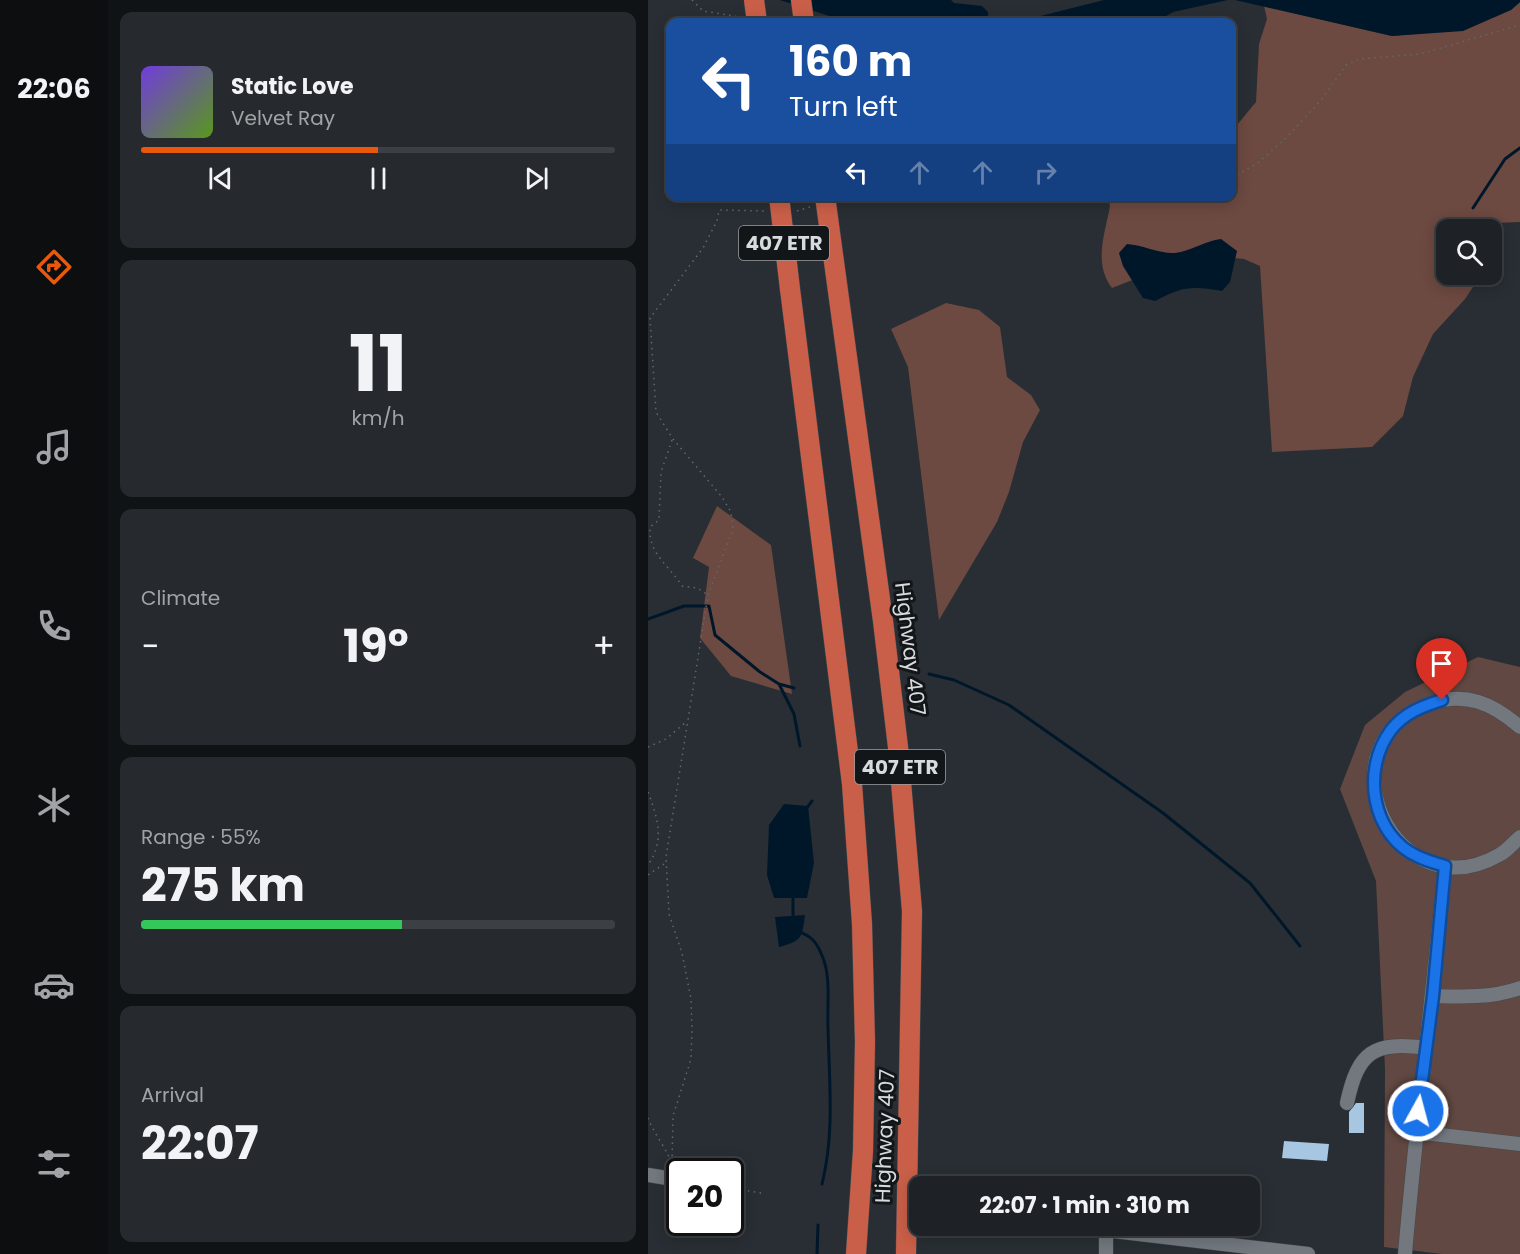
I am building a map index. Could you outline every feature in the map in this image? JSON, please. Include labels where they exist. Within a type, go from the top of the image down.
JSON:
[{"type":"highway","points":[[801,0],[803,18]]},
{"type":"highway","name":"Highway 407","points":[[819,201],[835,284],[883,621],[898,747],[912,911],[906,1254]]},
{"type":"highway","name":"Highway 407","points":[[776,204],[790,289],[852,784],[862,912],[865,1053],[863,1151],[856,1254]]},
{"type":"street","points":[[1520,727],[1499,710],[1472,699],[1442,700],[1414,710],[1392,729],[1377,755],[1373,784],[1378,813],[1394,838],[1417,857],[1445,866],[1473,865],[1499,855],[1520,837]]},
{"type":"street","points":[[1405,1254],[1415,1132],[1433,996],[1445,866]]},
{"type":"street","points":[[1433,996],[1471,998],[1520,988]]},
{"type":"street","points":[[1347,1103],[1356,1069],[1370,1052],[1394,1046],[1426,1048]]},
{"type":"street","points":[[1415,1132],[1520,1144]]},
{"type":"street","points":[[648,1175],[666,1178]]},
{"type":"street","points":[[1106,1236],[1106,1254]]},
{"type":"street","points":[[1155,1236],[1308,1254]]},
{"type":"path","points":[[692,0],[703,11],[754,14]]},
{"type":"path","points":[[1236,176],[1257,163],[1286,138],[1322,99],[1346,65],[1359,58],[1420,54],[1520,25]]},
{"type":"path","points":[[796,211],[819,201]]},
{"type":"path","points":[[672,1158],[673,1116],[691,1059],[692,1030],[691,999],[682,953],[669,914],[665,863],[708,595],[733,530],[731,512],[705,474],[693,465],[673,439],[656,412],[650,318],[703,248],[717,221],[719,210],[776,204]]},
{"type":"path","points":[[673,439],[661,472],[659,520],[651,527],[649,537],[654,555],[673,570],[682,585],[697,588],[708,595]]},
{"type":"path","points":[[648,747],[666,738],[687,721]]},
{"type":"path","points":[[648,792],[660,830],[659,842],[648,865]]},
{"type":"path","points":[[648,875],[665,863]]},
{"type":"path","points":[[648,1118],[670,1158]]},
{"type":"path","points":[[744,1190],[761,1192]]},
{"type":"shaded area","points":[[1520,2],[1520,222],[1502,223],[1502,219],[1436,219],[1436,285],[1474,285],[1465,299],[1433,334],[1413,377],[1403,416],[1372,447],[1272,452],[1260,266],[1244,259],[1223,257],[1140,277],[1112,288],[1103,269],[1102,258],[1109,201],[1236,201],[1236,126],[1256,102],[1259,44],[1267,19],[1264,6],[1392,36],[1414,34],[1511,10]]},
{"type":"shaded area","points":[[946,303],[979,310],[1000,327],[1007,377],[1031,395],[1040,410],[1023,442],[1009,492],[997,522],[939,620],[908,367],[891,329]]},
{"type":"shaded area","points":[[717,506],[771,545],[792,694],[731,676],[700,638],[709,567],[693,558]]},
{"type":"shaded area","points":[[1478,657],[1520,667],[1520,1254],[1442,1254],[1384,1247],[1385,1069],[1376,881],[1340,789],[1365,725],[1405,692]]},
{"type":"water","points":[[780,0],[951,0],[954,3],[982,6],[988,12],[988,18],[836,18]]},
{"type":"water","points":[[1104,0],[1228,0],[1173,12],[1163,18],[1033,18]]},
{"type":"water","points":[[1235,0],[1520,0],[1520,2],[1511,10],[1463,31],[1392,36]]},
{"type":"water","points":[[1221,239],[1237,251],[1230,282],[1222,291],[1188,288],[1155,301],[1143,298],[1123,266],[1119,253],[1127,244],[1175,253]]},
{"type":"water","points":[[784,804],[808,806],[814,863],[807,898],[774,898],[767,875],[769,825]]},
{"type":"water","points":[[805,915],[800,937],[792,943],[779,947],[775,917]]},
{"type":"building","points":[[1356,1103],[1364,1103],[1364,1133],[1349,1133],[1349,1112]]},
{"type":"building","points":[[1284,1141],[1329,1144],[1327,1161],[1282,1158]]},
{"type":"waterway","points":[[1473,208],[1505,159],[1520,148]]},
{"type":"waterway","points":[[648,619],[684,606],[709,606],[715,635],[760,672],[779,684],[794,688]]},
{"type":"waterway","points":[[929,674],[954,680],[1009,705],[1163,813],[1250,883],[1300,946]]},
{"type":"waterway","points":[[779,684],[794,714],[800,746]]},
{"type":"waterway","points":[[806,809],[812,801]]},
{"type":"waterway","points":[[793,895],[793,918]]},
{"type":"waterway","points":[[799,932],[808,936],[817,945],[825,966],[828,983],[830,1125],[822,1184]]},
{"type":"waterway","points":[[817,1254],[818,1225]]},
{"type":"route","points":[[1418,1111],[1433,996],[1445,866],[1417,857],[1394,838],[1378,813],[1373,784],[1377,755],[1392,729],[1414,710],[1442,700]]}]
